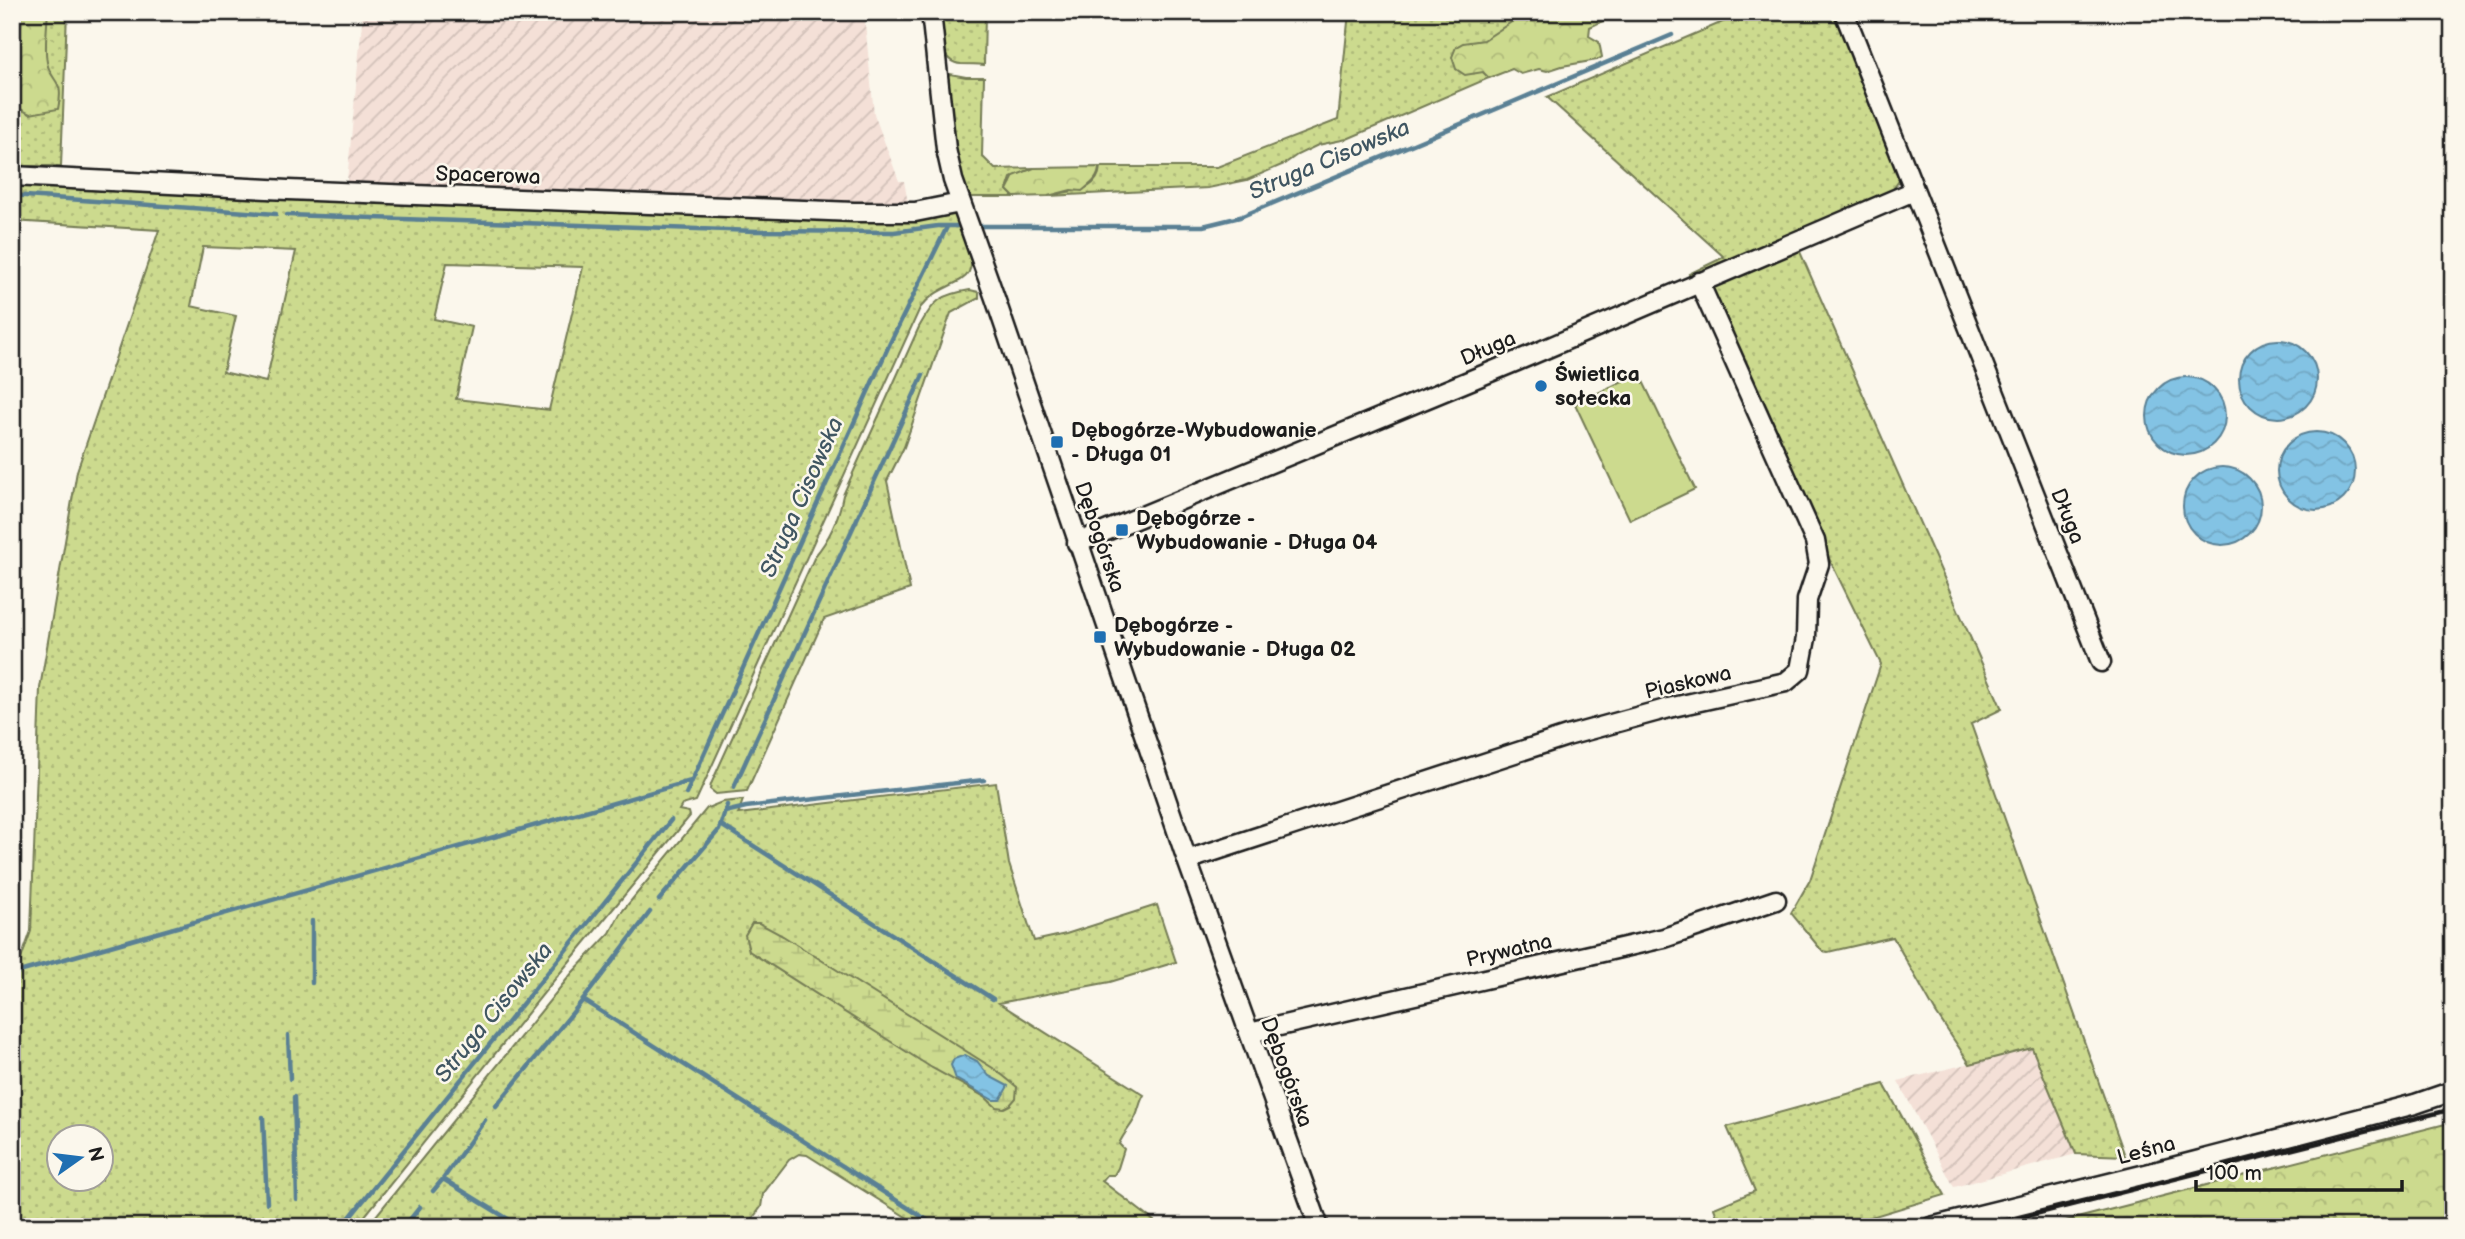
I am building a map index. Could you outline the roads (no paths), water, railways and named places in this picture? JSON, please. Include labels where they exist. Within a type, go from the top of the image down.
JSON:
[{"type":"street","name":"Dębogórska","points":[[932,12],[946,149],[960,203],[1188,860],[1319,1227]]},
{"type":"street","name":"Długa","points":[[1844,12],[2101,662]]},
{"type":"street","name":"Spacerowa","points":[[12,176],[299,191],[853,212],[915,212],[960,203]]},
{"type":"street","name":"Długa","points":[[1077,543],[1517,361],[1914,191]]},
{"type":"street","name":"Piaskowa","points":[[1188,860],[1567,736],[1673,707],[1786,682],[1800,670],[1806,638],[1807,600],[1819,564],[1819,555],[1754,401],[1699,282]]},
{"type":"street","name":"Prywatna","points":[[1249,1032],[1664,939],[1776,900]]},
{"type":"street","name":"Leśna","points":[[1931,1227],[2415,1104],[2453,1091]]},
{"type":"water","points":[[2278,340],[2293,343],[2305,352],[2314,364],[2317,379],[2314,394],[2305,406],[2293,415],[2278,418],[2263,415],[2251,406],[2242,394],[2239,379],[2242,364],[2251,352],[2263,343]]},
{"type":"water","points":[[2186,377],[2201,380],[2213,389],[2222,401],[2225,416],[2222,431],[2213,443],[2201,452],[2186,455],[2171,452],[2159,443],[2150,431],[2147,416],[2150,401],[2159,389],[2171,380]]},
{"type":"water","points":[[2316,432],[2331,435],[2343,444],[2352,456],[2355,471],[2352,486],[2343,498],[2331,507],[2316,510],[2301,507],[2289,498],[2280,486],[2277,471],[2280,456],[2289,444],[2301,435]]},
{"type":"water","points":[[2222,467],[2237,470],[2249,479],[2258,491],[2261,506],[2258,521],[2249,533],[2237,542],[2222,545],[2207,542],[2195,533],[2186,521],[2183,506],[2186,491],[2195,479],[2207,470]]},
{"type":"water","points":[[965,1055],[977,1061],[989,1076],[1008,1086],[1000,1100],[993,1100],[956,1079],[951,1065],[954,1059]]},
{"type":"waterway","name":"Struga Cisowska","points":[[1716,16],[1725,12]]},
{"type":"waterway","name":"Struga Cisowska","points":[[982,226],[1203,226],[1240,217],[1672,35]]},
{"type":"waterway","points":[[12,195],[276,214]]},
{"type":"waterway","points":[[287,215],[756,231],[894,232],[960,226]]},
{"type":"waterway","name":"Struga Cisowska","points":[[686,794],[890,343],[947,227]]},
{"type":"waterway","points":[[734,787],[923,375]]},
{"type":"waterway","points":[[725,812],[746,807],[984,780]]},
{"type":"waterway","points":[[12,974],[691,781]]},
{"type":"waterway","points":[[659,900],[719,830],[727,805]]},
{"type":"waterway","name":"Struga Cisowska","points":[[342,1227],[671,820]]},
{"type":"waterway","points":[[721,825],[993,999]]},
{"type":"waterway","points":[[650,912],[583,1000],[938,1227]]},
{"type":"waterway","points":[[312,921],[312,983]]},
{"type":"waterway","points":[[496,1106],[583,1000]]},
{"type":"waterway","points":[[288,1035],[290,1079]]},
{"type":"waterway","points":[[294,1097],[297,1200]]},
{"type":"waterway","points":[[263,1117],[267,1203]]},
{"type":"waterway","points":[[443,1179],[485,1120]]},
{"type":"waterway","points":[[433,1191],[443,1179],[521,1227]]},
{"type":"waterway","points":[[404,1227],[420,1207]]},
{"type":"railway","points":[[1984,1227],[2453,1109]]},
{"type":"place","name":"Świetlica sołecka","points":[[1541,386]]},
{"type":"place","name":"Dębogórze-Wybudowanie - Długa 01","points":[[1057,442]]},
{"type":"place","name":"Dębogórze - Wybudowanie - Długa 04","points":[[1122,530]]},
{"type":"place","name":"Dębogórze - Wybudowanie - Długa 02","points":[[1100,637]]}]
